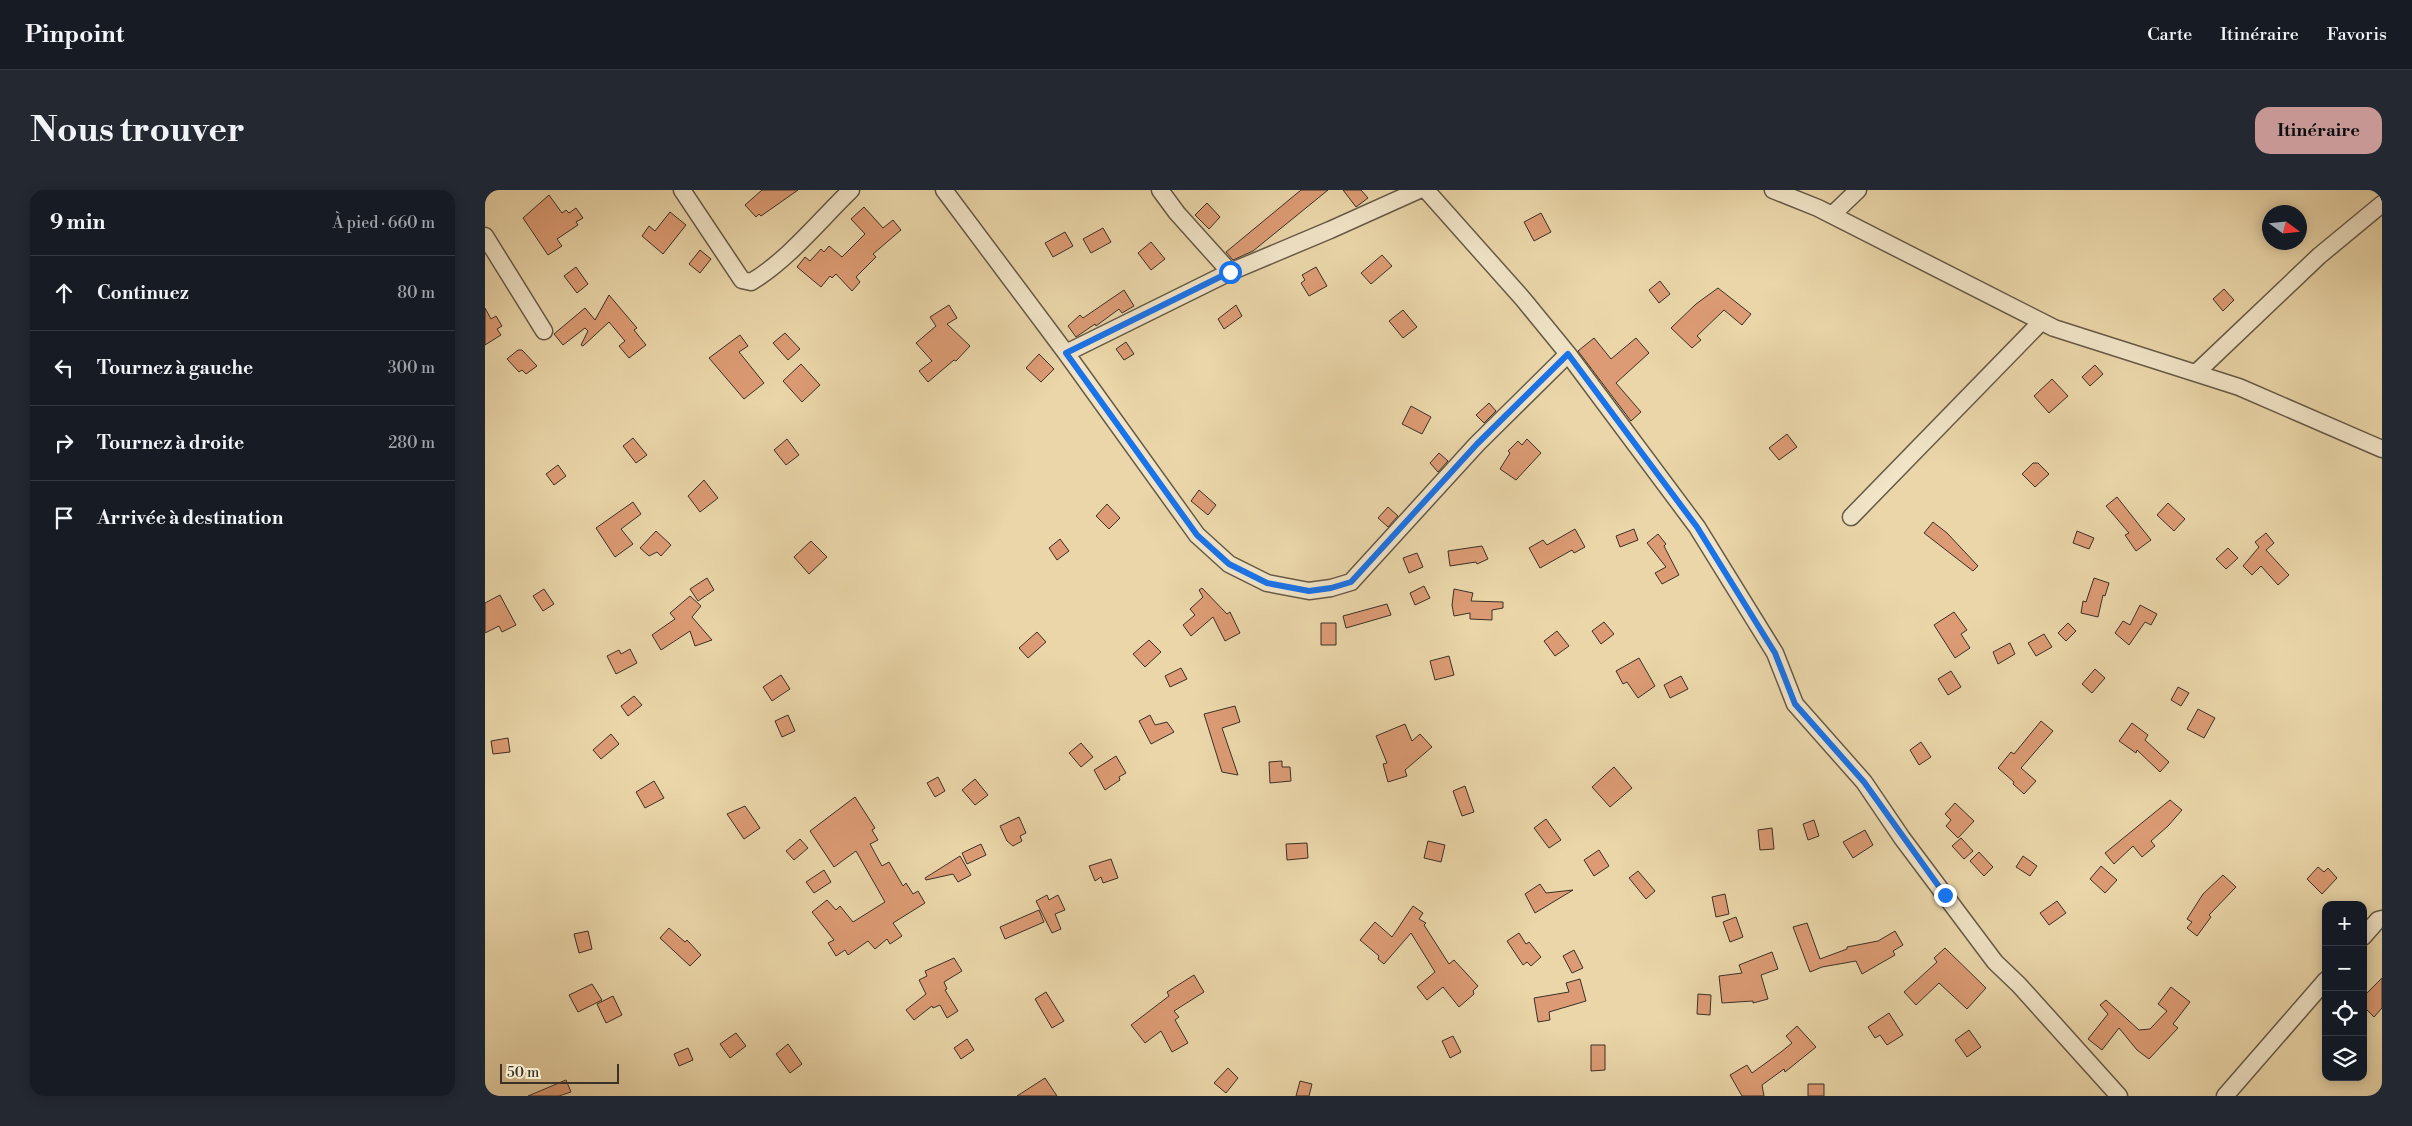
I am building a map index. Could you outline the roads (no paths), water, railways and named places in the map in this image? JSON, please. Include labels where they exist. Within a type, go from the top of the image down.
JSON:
[{"type":"street","points":[[682,190],[742,280],[751,282],[761,276],[791,250],[851,190]]},
{"type":"street","points":[[944,190],[1066,353],[1197,535],[1229,564],[1267,583],[1309,591],[1331,588],[1351,582],[1477,444],[1568,354]]},
{"type":"street","points":[[1160,190],[1177,213],[1230,272]]},
{"type":"street","points":[[1066,353],[1230,272],[1419,190]]},
{"type":"street","points":[[1426,190],[1523,299],[1568,354],[1697,527],[1775,653],[1795,704],[1864,782],[1902,838],[1995,962],[2019,985],[2119,1096]]},
{"type":"street","points":[[1773,190],[1832,215],[2054,328],[2239,387],[2382,449]]},
{"type":"street","points":[[1832,215],[1859,190]]},
{"type":"street","points":[[2196,374],[2319,256],[2382,204]]},
{"type":"street","points":[[485,236],[543,331]]},
{"type":"street","points":[[1851,517],[2041,322]]},
{"type":"street","points":[[2367,932],[2378,920],[2382,919]]},
{"type":"street","points":[[2225,1096],[2322,985]]}]
